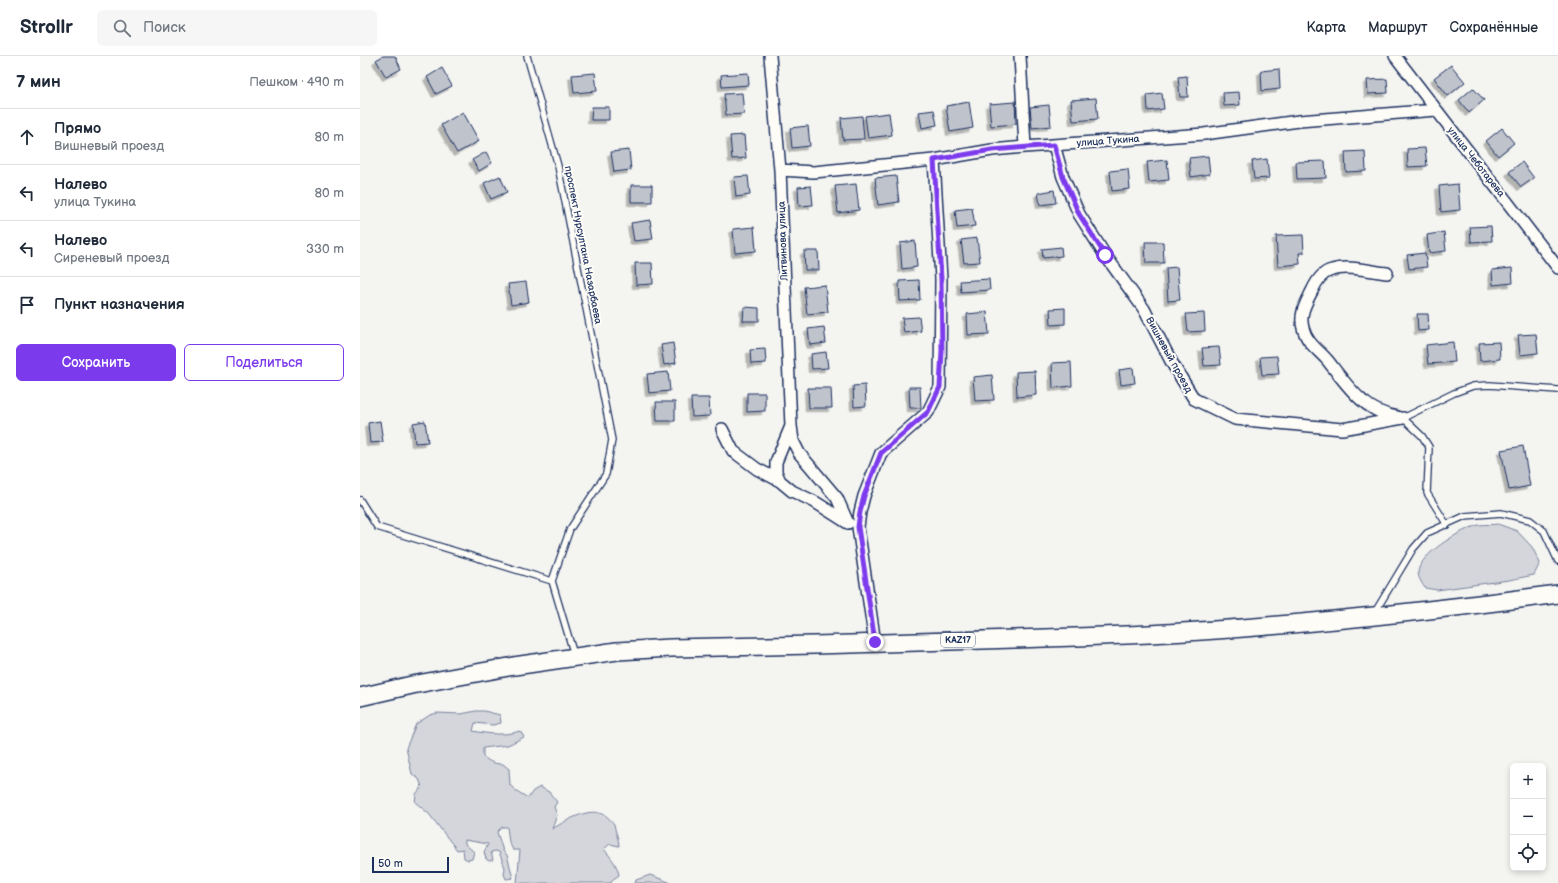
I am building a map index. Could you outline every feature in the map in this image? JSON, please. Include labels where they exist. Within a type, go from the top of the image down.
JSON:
[{"type":"main road","name":"KAZ17","points":[[360,696],[412,684],[514,666],[617,651],[671,648],[1128,635],[1257,627],[1477,605],[1558,594]]},
{"type":"street","name":"Литвинова улица","points":[[770,56],[780,170],[791,426],[793,441],[799,453],[837,498],[848,523],[861,545]]},
{"type":"street","points":[[1020,56],[1025,147]]},
{"type":"street","name":"улица Чеботарева","points":[[1395,56],[1558,268]]},
{"type":"street","name":"улица Тукина","points":[[780,170],[814,172],[934,160],[992,150],[1204,134],[1299,121],[1436,110]]},
{"type":"street","name":"Вишневый проезд","points":[[1054,145],[1063,177],[1079,214],[1105,255],[1144,308],[1172,363],[1194,399],[1235,419],[1342,429],[1403,418]]},
{"type":"street","points":[[875,642],[858,527],[864,496],[881,453],[928,412],[940,387],[942,351],[941,279],[934,160]]},
{"type":"street","points":[[1386,273],[1347,269],[1331,270],[1317,280],[1302,313],[1303,328],[1309,343],[1327,360],[1346,385],[1368,406],[1386,416],[1403,418]]},
{"type":"street","points":[[780,481],[776,472],[776,462],[791,426]]},
{"type":"street","points":[[722,429],[733,451],[757,469],[780,481],[792,491],[815,502],[848,523]]},
{"type":"lane","name":"проспект Нурсултана Назарбаева","points":[[527,56],[558,166],[612,440],[606,474],[570,529],[552,581]]},
{"type":"lane","points":[[1447,525],[1427,493],[1429,447],[1422,436],[1403,418],[1454,393],[1473,386],[1558,390]]},
{"type":"lane","points":[[360,500],[376,527],[552,581],[575,657]]},
{"type":"lane","points":[[1372,616],[1413,549],[1427,533],[1465,516],[1500,513],[1530,520],[1544,530],[1558,561]]},
{"type":"shaded area","points":[[1498,524],[1517,531],[1532,547],[1540,563],[1534,575],[1437,590],[1425,588],[1419,578],[1418,571],[1423,561],[1436,548],[1454,536],[1472,527]]},
{"type":"shaded area","points":[[484,711],[500,715],[501,723],[493,725],[475,723],[473,731],[509,734],[520,731],[524,737],[508,745],[483,748],[483,756],[487,760],[497,764],[503,764],[509,769],[510,785],[528,798],[533,791],[540,787],[549,792],[557,802],[554,807],[557,815],[552,829],[576,816],[590,812],[596,812],[604,815],[614,824],[619,846],[610,844],[604,849],[615,864],[619,875],[612,880],[611,883],[517,883],[520,850],[513,850],[509,842],[507,827],[502,827],[497,832],[503,851],[507,855],[513,878],[506,879],[504,874],[505,868],[499,852],[491,852],[493,860],[489,861],[486,859],[484,852],[488,844],[465,840],[465,844],[474,852],[472,859],[468,860],[464,858],[463,849],[457,850],[429,814],[415,802],[416,794],[422,787],[419,779],[412,774],[406,748],[416,724],[430,715],[437,713],[461,714]]},
{"type":"shaded area","points":[[650,875],[670,883],[635,883],[636,880]]},
{"type":"building","points":[[383,56],[395,56],[401,69],[386,77],[376,60]]},
{"type":"building","points":[[1451,65],[1465,82],[1448,96],[1434,78]]},
{"type":"building","points":[[442,68],[452,86],[436,94],[427,77]]},
{"type":"building","points":[[1279,69],[1280,89],[1262,91],[1261,71]]},
{"type":"building","points":[[595,73],[597,91],[574,93],[572,75]]},
{"type":"building","points":[[748,73],[749,85],[722,87],[721,75]]},
{"type":"building","points":[[1187,76],[1188,97],[1180,97],[1178,77]]},
{"type":"building","points":[[1387,79],[1388,93],[1368,94],[1367,80]]},
{"type":"building","points":[[1473,88],[1484,100],[1469,113],[1459,100]]},
{"type":"building","points":[[1239,92],[1240,105],[1224,106],[1223,93]]},
{"type":"building","points":[[742,93],[744,114],[726,115],[724,94]]},
{"type":"building","points":[[1162,93],[1164,109],[1148,111],[1147,95]]},
{"type":"building","points":[[1096,98],[1098,119],[1073,121],[1071,100]]},
{"type":"building","points":[[969,102],[973,128],[950,132],[946,106]]},
{"type":"building","points":[[1015,102],[1016,124],[991,126],[989,104]]},
{"type":"building","points":[[1049,105],[1051,126],[1032,128],[1030,107]]},
{"type":"building","points":[[592,107],[609,107],[609,120],[591,120]]},
{"type":"building","points":[[934,110],[937,125],[922,128],[919,112]]},
{"type":"building","points":[[463,112],[479,141],[457,153],[441,125]]},
{"type":"building","points":[[889,113],[892,135],[868,138],[865,116]]},
{"type":"building","points":[[862,116],[864,139],[843,140],[841,118]]},
{"type":"building","points":[[808,126],[810,146],[792,148],[790,128]]},
{"type":"building","points":[[1502,128],[1514,143],[1498,156],[1486,141]]},
{"type":"building","points":[[744,135],[746,158],[732,159],[730,136]]},
{"type":"building","points":[[1425,148],[1427,166],[1408,167],[1407,149]]},
{"type":"building","points":[[629,150],[631,170],[614,172],[611,152]]},
{"type":"building","points":[[1365,151],[1366,171],[1346,172],[1345,152]]},
{"type":"building","points":[[486,152],[492,163],[479,171],[472,160]]},
{"type":"building","points":[[1208,156],[1210,174],[1191,177],[1189,158]]},
{"type":"building","points":[[1267,159],[1269,178],[1254,179],[1252,161]]},
{"type":"building","points":[[1167,160],[1169,180],[1149,182],[1147,162]]},
{"type":"building","points":[[1325,161],[1326,178],[1297,179],[1296,162]]},
{"type":"building","points":[[1522,162],[1534,178],[1521,187],[1509,172]]},
{"type":"building","points":[[1128,169],[1130,189],[1112,191],[1110,171]]},
{"type":"building","points":[[500,176],[507,192],[491,199],[484,183]]},
{"type":"building","points":[[748,176],[750,195],[736,197],[734,177]]},
{"type":"building","points":[[896,176],[899,202],[878,205],[875,178]]},
{"type":"building","points":[[856,184],[859,210],[838,213],[835,186]]},
{"type":"building","points":[[1458,184],[1460,210],[1441,212],[1439,186]]},
{"type":"building","points":[[631,185],[652,185],[652,202],[631,202]]},
{"type":"building","points":[[811,186],[813,205],[799,206],[798,187]]},
{"type":"building","points":[[1054,190],[1056,203],[1040,205],[1038,193]]},
{"type":"building","points":[[972,208],[975,226],[957,228],[955,210]]},
{"type":"building","points":[[650,220],[653,239],[634,241],[631,223]]},
{"type":"building","points":[[1491,226],[1492,241],[1471,242],[1470,227]]},
{"type":"building","points":[[754,227],[756,251],[735,253],[733,229]]},
{"type":"building","points":[[1444,232],[1446,251],[1429,253],[1427,235]]},
{"type":"building","points":[[1303,235],[1304,253],[1299,253],[1300,264],[1278,266],[1276,236]]},
{"type":"building","points":[[977,238],[980,262],[964,263],[961,240]]},
{"type":"building","points":[[915,241],[917,267],[902,269],[900,243]]},
{"type":"building","points":[[1145,242],[1163,242],[1164,263],[1146,263]]},
{"type":"building","points":[[1061,247],[1062,256],[1043,258],[1042,249]]},
{"type":"building","points":[[804,251],[818,251],[819,270],[805,270]]},
{"type":"building","points":[[1425,253],[1427,267],[1409,269],[1407,255]]},
{"type":"building","points":[[635,263],[652,263],[653,284],[636,285]]},
{"type":"building","points":[[1177,267],[1180,300],[1168,301],[1166,268]]},
{"type":"building","points":[[1512,268],[1513,283],[1493,285],[1492,270]]},
{"type":"building","points":[[989,279],[990,290],[961,292],[960,281]]},
{"type":"building","points":[[919,280],[920,300],[900,301],[899,281]]},
{"type":"building","points":[[526,282],[529,302],[511,305],[508,284]]},
{"type":"building","points":[[825,285],[828,312],[807,314],[804,287]]},
{"type":"building","points":[[744,307],[759,308],[759,321],[743,321]]},
{"type":"building","points":[[1065,308],[1065,324],[1051,325],[1050,309]]},
{"type":"building","points":[[987,312],[989,334],[968,335],[967,314]]},
{"type":"building","points":[[1204,313],[1205,331],[1188,332],[1186,314]]},
{"type":"building","points":[[1417,314],[1428,314],[1429,330],[1418,331]]},
{"type":"building","points":[[919,317],[921,331],[904,333],[902,318]]},
{"type":"building","points":[[824,327],[826,343],[810,345],[808,329]]},
{"type":"building","points":[[1536,334],[1538,353],[1520,355],[1518,335]]},
{"type":"building","points":[[1453,342],[1455,362],[1428,364],[1426,345]]},
{"type":"building","points":[[1499,342],[1500,359],[1480,361],[1479,343]]},
{"type":"building","points":[[673,343],[676,363],[664,365],[661,345]]},
{"type":"building","points":[[1219,347],[1221,365],[1204,366],[1202,348]]},
{"type":"building","points":[[765,349],[766,363],[751,364],[750,350]]},
{"type":"building","points":[[826,352],[828,368],[812,369],[811,354]]},
{"type":"building","points":[[1277,356],[1279,374],[1262,375],[1260,357]]},
{"type":"building","points":[[1071,362],[1072,386],[1053,388],[1052,363]]},
{"type":"building","points":[[1133,368],[1135,383],[1121,385],[1119,370]]},
{"type":"building","points":[[1035,371],[1036,395],[1017,397],[1016,372]]},
{"type":"building","points":[[668,372],[670,391],[649,393],[647,374]]},
{"type":"building","points":[[992,375],[994,400],[975,401],[973,377]]},
{"type":"building","points":[[865,385],[866,406],[854,407],[853,386]]},
{"type":"building","points":[[909,387],[920,387],[921,408],[910,408]]},
{"type":"building","points":[[808,388],[831,388],[832,408],[809,408]]},
{"type":"building","points":[[747,393],[765,393],[765,411],[747,412]]},
{"type":"building","points":[[691,398],[709,398],[710,416],[692,417]]},
{"type":"building","points":[[656,402],[675,402],[675,421],[657,421]]},
{"type":"building","points":[[380,421],[383,442],[370,443],[368,423]]},
{"type":"building","points":[[425,421],[428,442],[415,443],[413,423]]},
{"type":"building","points":[[1523,446],[1530,486],[1509,490],[1501,450]]},
{"type":"route","points":[[875,642],[858,527],[864,496],[881,453],[928,412],[940,387],[942,351],[941,279],[934,160],[992,150],[1054,145],[1063,177],[1079,214],[1105,255]]}]
